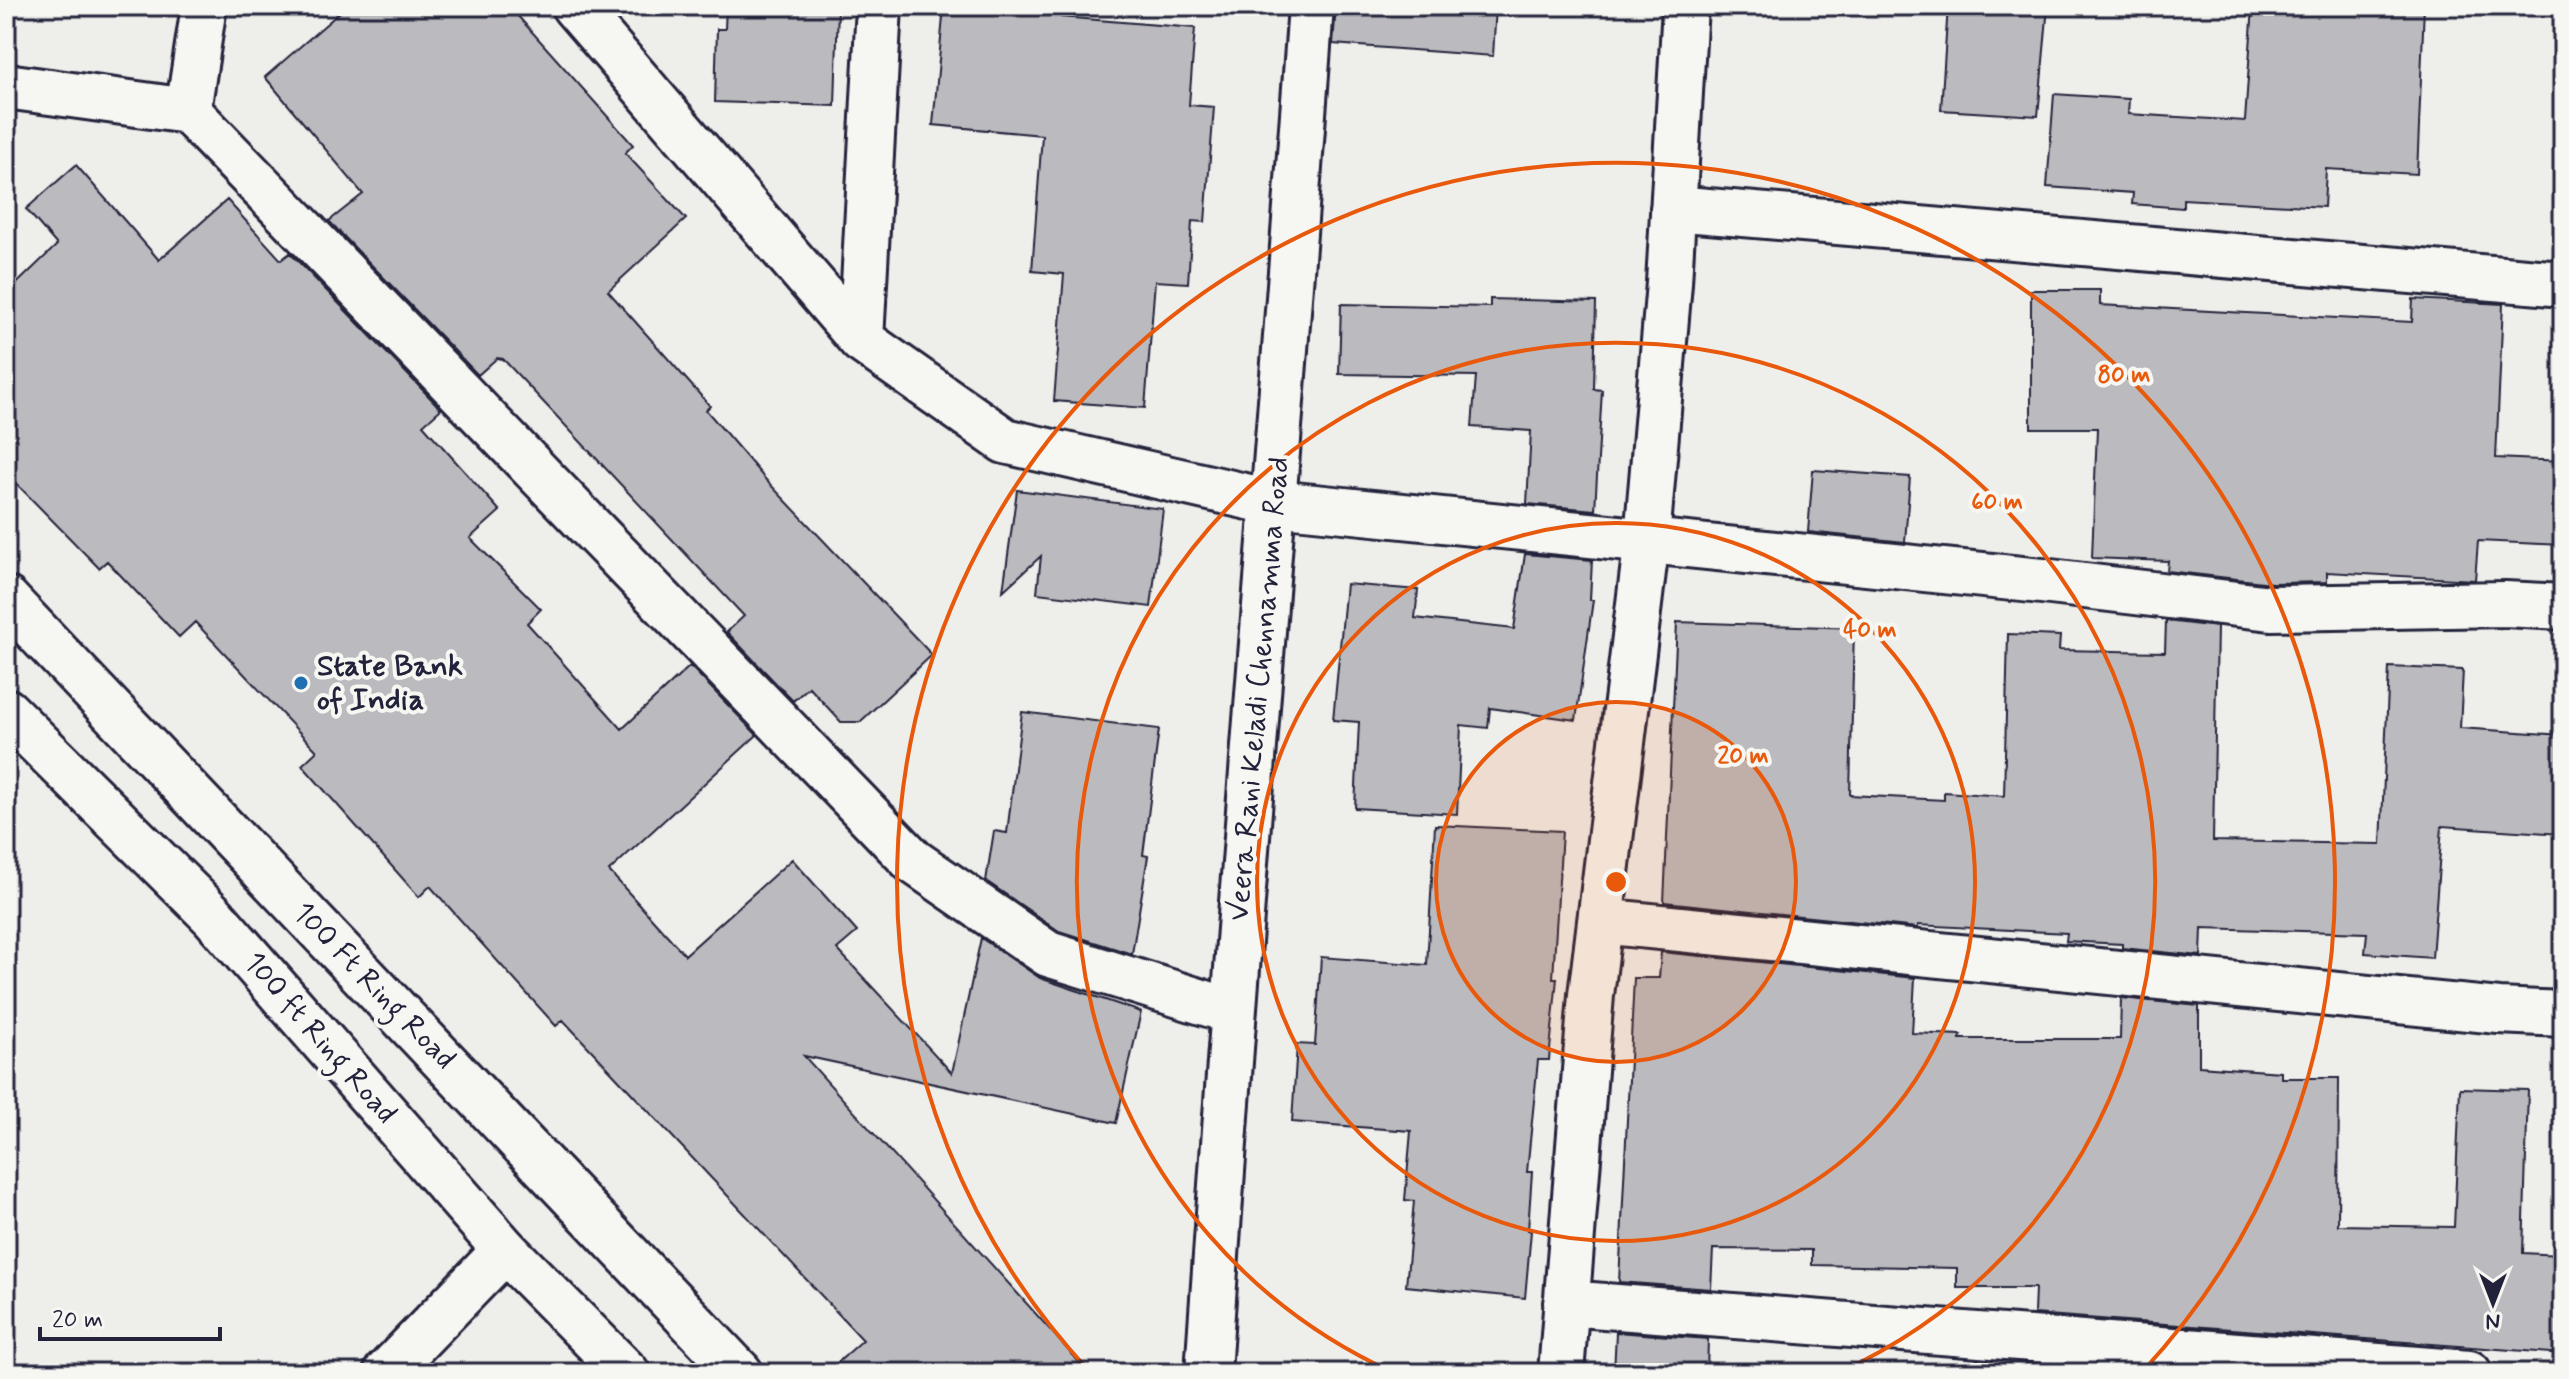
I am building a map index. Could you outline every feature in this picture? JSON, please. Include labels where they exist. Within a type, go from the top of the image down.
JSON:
[{"type":"street","points":[[188,111],[204,6]]},
{"type":"street","points":[[574,6],[861,340],[1005,441],[1275,503],[1647,539],[2271,608],[2505,604],[2563,607]]},
{"type":"street","points":[[861,340],[879,6]]},
{"type":"street","name":"Veera Rani Keladi Chennamma Road","points":[[1208,1373],[1231,1011],[1275,503],[1311,6]]},
{"type":"street","points":[[1561,1373],[1591,995],[1647,539],[1685,6]]},
{"type":"street","points":[[6,86],[188,111],[913,861],[1048,954],[1231,1011]]},
{"type":"street","points":[[1673,208],[2563,284]]},
{"type":"street","name":"100 Ft Ring Road","points":[[6,599],[740,1373]]},
{"type":"street","name":"100 ft Ring Road","points":[[6,711],[213,916],[505,1250],[627,1373]]},
{"type":"street","points":[[1600,921],[2499,1011],[2563,1014]]},
{"type":"street","points":[[386,1373],[505,1250]]},
{"type":"street","points":[[1566,1303],[2469,1373]]},
{"type":"building","points":[[347,6],[509,6],[633,145],[625,153],[686,219],[608,291],[710,406],[706,410],[766,480],[932,655],[860,722],[841,722],[809,687],[793,701],[727,632],[744,616],[503,359],[497,358],[478,375],[329,221],[363,194],[265,77]]},
{"type":"building","points":[[726,6],[838,6],[835,106],[715,102],[717,29],[725,29]]},
{"type":"building","points":[[944,6],[1062,6],[1061,17],[1195,28],[1189,105],[1214,107],[1205,222],[1192,221],[1188,283],[1155,281],[1145,408],[1054,401],[1064,274],[1032,271],[1042,135],[933,125]]},
{"type":"building","points":[[1336,6],[1496,6],[1493,56],[1333,44]]},
{"type":"building","points":[[1948,6],[2048,6],[2038,116],[1941,110]]},
{"type":"building","points":[[2253,6],[2424,6],[2417,174],[2326,169],[2324,207],[2183,199],[2183,208],[2132,204],[2133,193],[2047,187],[2054,94],[2129,99],[2128,114],[2245,121]]},
{"type":"building","points":[[76,165],[159,260],[227,200],[281,260],[290,253],[441,409],[423,425],[500,511],[470,538],[541,609],[527,623],[622,729],[690,666],[757,735],[609,871],[685,955],[792,859],[857,932],[837,949],[952,1073],[981,938],[1040,978],[1141,1012],[1116,1123],[804,1056],[1089,1373],[826,1373],[863,1340],[563,1020],[556,1026],[430,886],[419,897],[302,765],[317,751],[195,622],[179,637],[107,561],[99,568],[6,473],[6,294],[57,245],[26,209]]},
{"type":"building","points":[[2031,290],[2100,290],[2100,305],[2412,322],[2413,299],[2503,304],[2496,458],[2563,461],[2563,545],[2478,541],[2475,580],[2327,572],[2327,582],[2272,583],[2167,571],[2168,561],[2092,558],[2097,428],[2031,428]]},
{"type":"building","points":[[1490,299],[1596,302],[1594,389],[1602,390],[1595,510],[1527,504],[1531,431],[1472,427],[1476,376],[1339,374],[1341,304],[1490,307]]},
{"type":"building","points":[[1813,470],[1910,477],[1905,542],[1808,532]]},
{"type":"building","points":[[1017,490],[1163,509],[1151,607],[1037,593],[1041,556],[1003,591]]},
{"type":"building","points":[[1525,554],[1592,560],[1590,600],[1593,600],[1576,720],[1490,708],[1488,728],[1461,725],[1457,814],[1355,808],[1359,722],[1333,720],[1346,584],[1418,590],[1415,618],[1514,629]]},
{"type":"building","points":[[2166,621],[2217,627],[2213,841],[2381,844],[2389,667],[2463,670],[2460,728],[2563,735],[2563,834],[2442,826],[2432,958],[2365,953],[2367,933],[2202,928],[2201,956],[2122,948],[2122,944],[2066,941],[2067,933],[1918,925],[1918,928],[1664,902],[1677,622],[1854,628],[1850,795],[1944,800],[1944,792],[2004,796],[2008,634],[2060,636],[2059,650],[2165,652]]},
{"type":"building","points":[[1022,712],[1159,729],[1143,855],[1148,856],[1132,954],[1059,931],[986,881],[994,831],[1007,833]]},
{"type":"building","points":[[1435,825],[1562,831],[1553,978],[1557,978],[1549,1060],[1538,1060],[1527,1172],[1532,1172],[1525,1298],[1406,1286],[1414,1201],[1405,1200],[1411,1131],[1292,1122],[1297,1044],[1315,1045],[1321,957],[1427,965]]},
{"type":"building","points":[[1661,952],[1915,978],[1912,1033],[1961,1035],[1960,1039],[2120,1039],[2121,998],[2199,1006],[2199,1066],[2281,1072],[2281,1078],[2339,1078],[2338,1225],[2454,1227],[2460,1088],[2528,1090],[2523,1253],[2563,1255],[2563,1354],[2034,1314],[2035,1288],[1957,1288],[1957,1268],[1812,1265],[1812,1250],[1713,1249],[1711,1289],[1619,1282],[1634,978],[1659,978]]},
{"type":"building","points":[[1616,1332],[1708,1339],[1707,1373],[1614,1373]]},
{"type":"place","name":"State Bank of India","points":[[301,683]]}]
